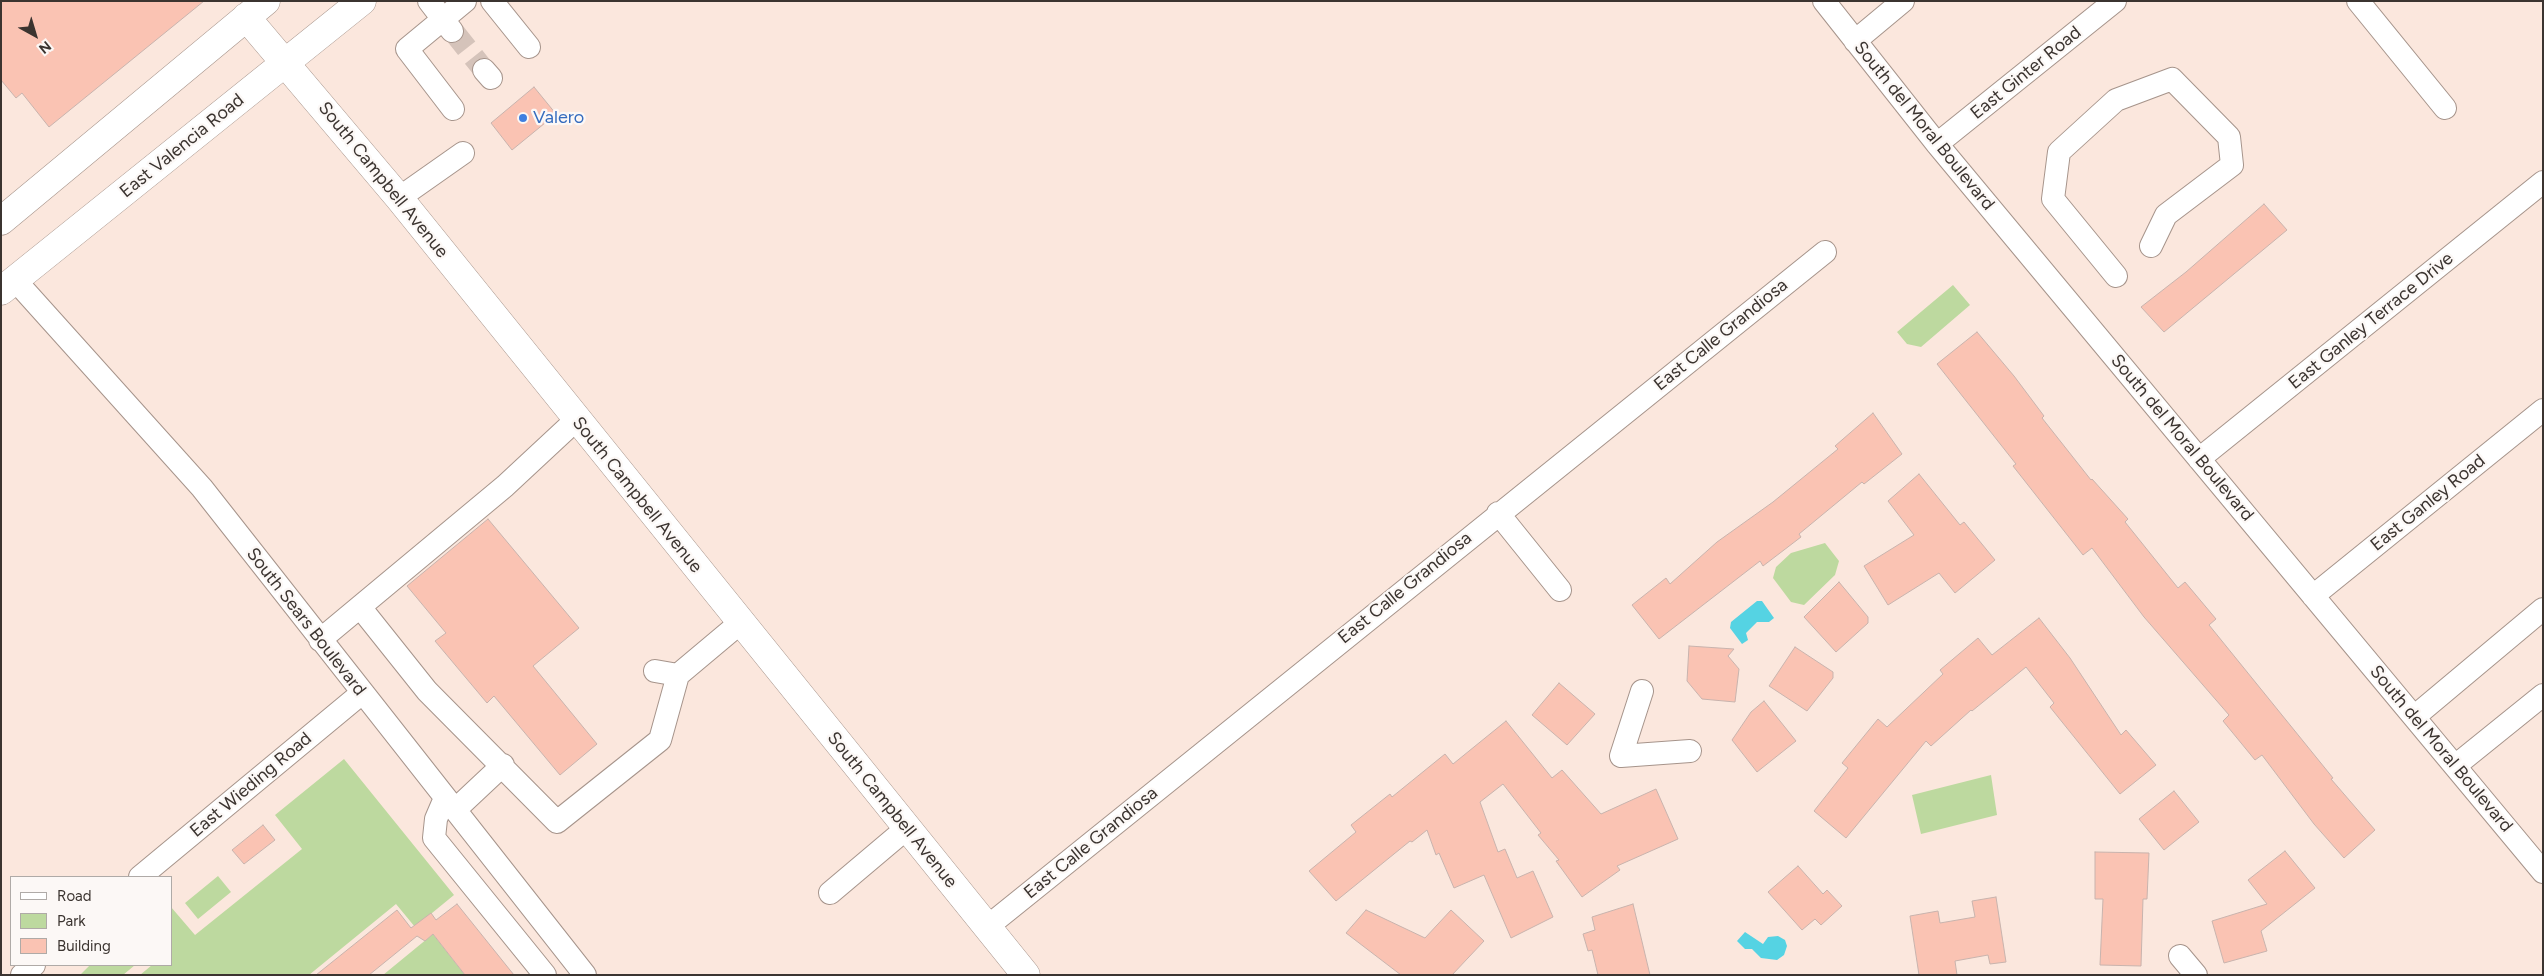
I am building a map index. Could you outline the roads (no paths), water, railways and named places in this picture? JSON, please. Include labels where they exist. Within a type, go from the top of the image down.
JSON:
[{"type":"main road","name":"East Valencia Road","points":[[8,286],[362,1]]},
{"type":"main road","name":"South Campbell Avenue","points":[[256,9],[286,62],[399,198],[740,623],[1026,975]]},
{"type":"main road","points":[[1,220],[256,9]]},
{"type":"street","points":[[429,1],[448,25]]},
{"type":"street","points":[[453,109],[407,50],[448,25],[465,1]]},
{"type":"street","points":[[492,1],[529,47]]},
{"type":"street","name":"South del Moral Boulevard","points":[[1824,1],[1937,144],[2543,872]]},
{"type":"street","points":[[1856,41],[1903,1]]},
{"type":"street","name":"East Ginter Road","points":[[1937,144],[2115,1]]},
{"type":"street","points":[[2358,1],[2445,108]]},
{"type":"street","points":[[2116,276],[2053,199],[2058,152],[2116,100],[2172,79],[2229,137],[2232,165],[2166,215],[2151,246]]},
{"type":"street","points":[[399,198],[463,153]]},
{"type":"street","name":"East Ganley Terrace Drive","points":[[2198,459],[2543,182]]},
{"type":"street","name":"East Calle Grandiosa","points":[[987,927],[1498,513],[1825,252]]},
{"type":"street","name":"South Sears Boulevard","points":[[8,286],[202,488],[585,975]]},
{"type":"street","name":"East Ganley Road","points":[[2313,596],[2543,410]]},
{"type":"street","points":[[320,640],[505,486],[577,419]]},
{"type":"street","points":[[1498,513],[1560,590]]},
{"type":"street","points":[[360,607],[427,690],[503,765],[557,822],[660,740],[678,675],[740,623]]},
{"type":"street","points":[[2414,717],[2543,609]]},
{"type":"street","points":[[655,671],[678,675]]},
{"type":"street","points":[[1642,691],[1621,756],[1690,750]]},
{"type":"street","name":"East Wieding Road","points":[[141,876],[362,693]]},
{"type":"street","points":[[2455,766],[2543,695]]},
{"type":"street","points":[[503,765],[450,804],[436,819],[434,838],[545,975]]},
{"type":"street","points":[[830,893],[907,828]]},
{"type":"street","points":[[2180,956],[2196,975]]},
{"type":"street","points":[[22,975],[33,966]]},
{"type":"water","points":[[1757,601],[1762,601],[1774,618],[1769,622],[1757,622],[1746,633],[1748,640],[1742,644],[1730,628],[1731,622]]},
{"type":"water","points":[[1745,932],[1763,944],[1768,937],[1778,936],[1785,940],[1787,946],[1784,955],[1777,960],[1761,958],[1752,949],[1745,949],[1737,941]]},
{"type":"tunnel","points":[[453,31],[484,70]]},
{"type":"place","name":"Valero","points":[[523,118]]}]
